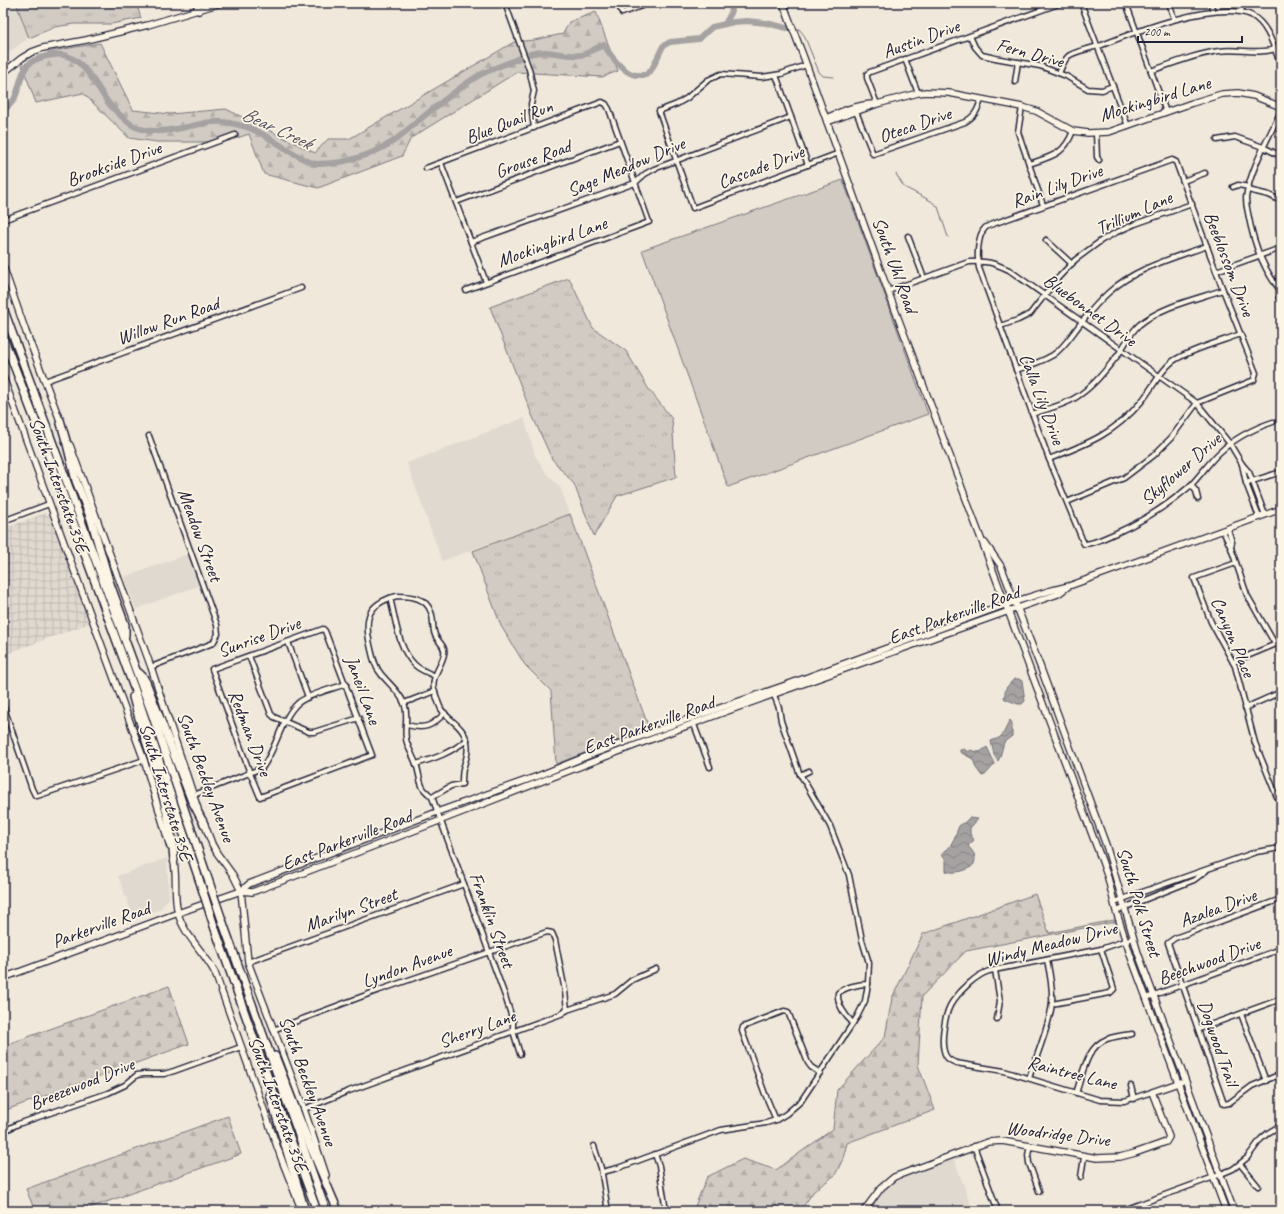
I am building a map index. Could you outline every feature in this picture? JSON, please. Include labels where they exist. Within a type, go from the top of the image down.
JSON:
[{"type":"highway","points":[[3,308],[136,671],[249,998],[326,1211]]},
{"type":"highway","points":[[3,337],[126,667],[156,751],[214,926],[316,1211]]},
{"type":"highway","points":[[3,347],[20,391],[32,415]]},
{"type":"highway","points":[[60,420],[76,481],[91,519],[109,581],[125,625],[124,639]]},
{"type":"highway","points":[[126,667],[136,711],[166,807],[174,850],[174,860]]},
{"type":"highway","points":[[136,671],[146,682],[189,795],[204,824]]},
{"type":"highway","points":[[249,998],[263,1024],[309,1143],[339,1211]]},
{"type":"highway","points":[[260,1056],[270,1096],[305,1211]]},
{"type":"main road","points":[[196,3],[199,10]]},
{"type":"main road","points":[[3,74],[22,58],[43,48],[135,29],[199,10],[206,5],[221,3]]},
{"type":"main road","name":"South Uhl Road","points":[[783,3],[839,153],[888,291],[1007,604]]},
{"type":"main road","name":"Mockingbird Lane","points":[[826,120],[855,109],[918,93],[949,93],[1022,107],[1036,111],[1073,131],[1096,133],[1109,132],[1222,94],[1238,93],[1254,96],[1281,107]]},
{"type":"main road","name":"South Beckley Avenue","points":[[3,266],[45,382],[73,452],[151,667],[204,824],[212,844],[233,874],[241,892],[248,962],[304,1110],[339,1211]]},
{"type":"main road","name":"South Interstate 35E","points":[[3,377],[144,760],[174,860],[178,913],[183,926],[210,963],[215,973],[283,1163],[302,1211]]},
{"type":"main road","name":"East Parkerville Road","points":[[814,678],[882,650],[1015,601],[1069,586],[1281,509]]},
{"type":"main road","name":"South Uhl Road","points":[[981,538],[1001,566],[1015,601]]},
{"type":"main road","name":"East Parkerville Road","points":[[241,892],[249,884],[607,749],[814,678],[884,656],[1009,612],[1058,594],[1069,586]]},
{"type":"main road","name":"South Polk Street","points":[[1015,601],[1106,845],[1133,938],[1234,1211]]},
{"type":"main road","name":"South Polk Street","points":[[1007,604],[1108,878],[1116,911],[1146,998],[1226,1211]]},
{"type":"main road","points":[[882,650],[884,656]]},
{"type":"main road","name":"East Parkerville Road","points":[[210,902],[241,892],[252,892],[361,852],[440,820],[609,756],[692,721]]},
{"type":"main road","points":[[607,749],[609,756]]},
{"type":"main road","points":[[400,836],[398,832],[400,830],[421,818]]},
{"type":"main road","points":[[357,843],[361,852]]},
{"type":"main road","points":[[265,878],[269,886]]},
{"type":"main road","name":"Parkerville Road","points":[[3,978],[210,902]]},
{"type":"main road","name":"Raintree Lane","points":[[1152,1092],[1185,1080]]},
{"type":"main road","name":"Woodridge Drive","points":[[864,1211],[881,1188],[894,1177],[988,1142],[996,1141],[1097,1158],[1120,1157],[1166,1142],[1169,1137],[1152,1092]]},
{"type":"street","points":[[505,3],[529,69],[534,91],[531,104],[534,128]]},
{"type":"street","points":[[618,3],[622,13],[650,3]]},
{"type":"street","name":"Austin Drive","points":[[877,104],[867,78],[867,74],[870,72],[1060,3]]},
{"type":"street","points":[[1082,3],[1128,126]]},
{"type":"street","points":[[1126,3],[1166,112]]},
{"type":"street","points":[[1169,3],[1174,18]]},
{"type":"street","points":[[1211,3],[1212,9]]},
{"type":"street","points":[[1241,10],[1245,3]]},
{"type":"street","points":[[1059,73],[1066,59],[1070,55],[1183,14],[1212,9],[1233,8],[1251,14],[1259,21],[1268,33],[1281,66]]},
{"type":"street","name":"Fern Drive","points":[[970,36],[975,47],[982,55],[1040,66],[1059,73],[1088,89],[1102,90],[1113,86]]},
{"type":"street","points":[[1151,71],[1191,57],[1220,51],[1266,51],[1274,49]]},
{"type":"street","points":[[905,59],[918,93]]},
{"type":"street","points":[[1014,82],[1018,62]]},
{"type":"street","points":[[676,160],[658,111],[677,104],[687,98],[708,80],[721,74],[762,77],[776,75],[806,65]]},
{"type":"street","points":[[776,75],[808,165]]},
{"type":"street","name":"Oteca Drive","points":[[855,109],[873,154],[965,122],[976,113],[981,100]]},
{"type":"street","name":"Blue Quail Run","points":[[426,168],[602,102],[606,104],[609,110],[620,141]]},
{"type":"street","points":[[1022,107],[1018,132],[1043,206]]},
{"type":"street","points":[[1281,110],[1263,147],[1248,189],[1246,199],[1252,233],[1270,274],[1281,291]]},
{"type":"street","name":"Sage Meadow Drive","points":[[471,242],[635,183],[645,174],[654,169],[791,117]]},
{"type":"street","points":[[1029,164],[1058,153],[1069,142],[1073,131]]},
{"type":"street","points":[[1096,133],[1097,157],[1099,160]]},
{"type":"street","name":"Brookside Drive","points":[[3,220],[235,135]]},
{"type":"street","points":[[1217,140],[1235,137],[1263,147],[1281,156]]},
{"type":"street","points":[[620,141],[635,183]]},
{"type":"street","name":"Grouse Road","points":[[456,202],[620,141]]},
{"type":"street","name":"Cascade Drive","points":[[676,160],[693,208],[839,153]]},
{"type":"street","name":"Beeblossom Drive","points":[[1172,160],[1176,162],[1223,290],[1256,373],[1254,380],[1197,404]]},
{"type":"street","name":"Rain Lily Drive","points":[[978,262],[981,234],[985,228],[1172,160]]},
{"type":"street","points":[[441,163],[486,282]]},
{"type":"street","points":[[1183,181],[1205,173]]},
{"type":"street","name":"Mockingbird Lane","points":[[466,290],[649,222],[635,183]]},
{"type":"street","points":[[1233,187],[1238,185],[1281,201]]},
{"type":"street","name":"Trillium Lane","points":[[1000,326],[1030,314],[1058,278],[1072,264],[1102,240],[1135,224],[1192,204]]},
{"type":"street","points":[[908,236],[924,278]]},
{"type":"street","points":[[1046,240],[1072,264]]},
{"type":"street","points":[[1016,370],[1034,365],[1053,355],[1066,344],[1082,322],[1108,293],[1145,269],[1207,246]]},
{"type":"street","points":[[1216,271],[1281,248]]},
{"type":"street","name":"Bluebonnet Drive","points":[[888,291],[969,262],[994,263],[1009,270],[1197,404],[1230,444],[1248,472],[1266,515]]},
{"type":"street","name":"Calla Lily Drive","points":[[978,262],[981,275],[1032,414],[1084,544]]},
{"type":"street","name":"Willow Run Road","points":[[45,382],[301,288]]},
{"type":"street","points":[[1032,414],[1063,404],[1086,390],[1102,375],[1131,334],[1140,325],[1168,309],[1223,290]]},
{"type":"street","points":[[1049,459],[1098,439],[1112,430],[1142,401],[1164,369],[1178,358],[1241,334]]},
{"type":"street","points":[[1067,502],[1124,478],[1153,456],[1171,438],[1197,404]]},
{"type":"street","name":"Skyflower Drive","points":[[1084,544],[1088,544],[1109,536],[1139,523],[1169,504],[1191,485],[1221,451],[1249,432],[1273,422]]},
{"type":"street","name":"Meadow Street","points":[[149,436],[217,625],[218,634],[214,643],[151,667]]},
{"type":"street","name":"Bluebonnet Drive","points":[[1242,464],[1246,483],[1259,517]]},
{"type":"street","points":[[1246,483],[1281,472]]},
{"type":"street","points":[[1191,485],[1196,491],[1198,500]]},
{"type":"street","points":[[3,521],[50,504]]},
{"type":"street","points":[[1225,530],[1232,542],[1231,548],[1247,595],[1275,644]]},
{"type":"street","name":"Canyon Place","points":[[1236,563],[1194,578],[1211,622],[1235,666],[1255,743],[1277,797]]},
{"type":"street","points":[[432,797],[451,786],[462,784],[463,770],[468,752],[467,740],[463,731],[441,709],[434,687],[435,676],[444,653],[443,646],[436,638],[431,612],[429,607],[423,601],[416,598],[397,596],[378,604],[372,610],[367,622],[367,632],[374,662],[378,669],[398,693],[404,703],[435,691]]},
{"type":"street","points":[[390,598],[402,644],[410,658],[416,666],[435,676]]},
{"type":"street","name":"Sunrise Drive","points":[[215,680],[212,669],[318,630],[323,629],[325,631]]},
{"type":"street","name":"Janeil Lane","points":[[260,797],[372,755],[325,631]]},
{"type":"street","points":[[288,642],[308,698]]},
{"type":"street","points":[[1233,662],[1281,642]]},
{"type":"street","points":[[249,656],[271,714],[274,717],[309,732],[314,732],[359,718]]},
{"type":"street","name":"Redman Drive","points":[[215,680],[260,797]]},
{"type":"street","points":[[194,794],[262,768],[284,722],[296,704],[346,684]]},
{"type":"street","points":[[1245,708],[1281,692]]},
{"type":"street","points":[[602,1172],[721,1130],[762,1124],[776,1120],[786,1114],[798,1105],[853,1023],[862,1006],[868,984],[869,963],[862,940],[846,867],[826,817],[800,775],[780,721],[779,708],[772,693]]},
{"type":"street","name":"Franklin Street","points":[[404,703],[407,712],[406,738],[409,751],[416,764],[423,787],[432,797],[489,951],[513,1021],[513,1031],[520,1054]]},
{"type":"street","points":[[3,706],[34,795],[37,796],[144,760]]},
{"type":"street","points":[[407,725],[417,728],[427,727],[435,723],[445,713]]},
{"type":"street","points":[[692,721],[710,767]]},
{"type":"street","points":[[416,764],[454,750],[467,740]]},
{"type":"street","points":[[800,775],[809,771]]},
{"type":"street","points":[[1114,902],[1256,852],[1281,848]]},
{"type":"street","points":[[1116,911],[1194,880],[1211,868]]},
{"type":"street","name":"Marilyn Street","points":[[248,962],[464,884]]},
{"type":"street","points":[[1146,891],[1148,898]]},
{"type":"street","name":"Azalea Drive","points":[[1169,946],[1168,943],[1175,938],[1281,899]]},
{"type":"street","name":"Lyndon Avenue","points":[[273,1030],[374,992],[540,933],[547,932],[552,933],[558,954],[567,1010]]},
{"type":"street","name":"Windy Meadow Drive","points":[[950,1061],[946,1056],[944,1038],[946,1013],[950,1005],[961,991],[976,978],[986,972],[1100,949],[1133,938]]},
{"type":"street","name":"Dogwood Trail","points":[[1169,946],[1224,1104],[1229,1103],[1252,1086],[1266,1081]]},
{"type":"street","points":[[1052,1004],[1110,993],[1113,991],[1114,989],[1100,949]]},
{"type":"street","name":"Beechwood Drive","points":[[1146,998],[1281,949]]},
{"type":"street","points":[[1029,1078],[1049,1020],[1052,1004],[1048,960]]},
{"type":"street","name":"Sherry Lane","points":[[304,1110],[349,1091],[561,1014],[567,1010],[615,994],[632,980],[656,969]]},
{"type":"street","points":[[994,970],[1000,1001],[996,1019]]},
{"type":"street","points":[[853,1023],[843,1011],[837,996],[838,993],[859,984],[868,984]]},
{"type":"street","points":[[1199,1029],[1281,999]]},
{"type":"street","points":[[776,1120],[765,1094],[742,1028],[787,1011],[808,1063],[820,1073]]},
{"type":"street","points":[[1241,1014],[1266,1081],[1281,1074]]},
{"type":"street","points":[[1076,1093],[1088,1058],[1095,1046],[1109,1038],[1132,1034]]},
{"type":"street","name":"Breezewood Drive","points":[[4,1131],[18,1124],[113,1091],[137,1075],[164,1074],[241,1047]]},
{"type":"street","name":"Raintree Lane","points":[[950,1061],[1004,1071],[1100,1100],[1117,1101],[1134,1099],[1152,1092]]},
{"type":"street","points":[[1131,1086],[1134,1099]]},
{"type":"street","points":[[1121,1211],[1220,1175],[1240,1164],[1247,1158],[1261,1139],[1281,1125]]},
{"type":"street","points":[[594,1146],[602,1172],[608,1211]]},
{"type":"street","points":[[974,1146],[998,1211]]},
{"type":"street","points":[[1030,1146],[1028,1155],[1029,1163],[1039,1191]]},
{"type":"street","points":[[655,1154],[659,1166],[666,1211]]},
{"type":"street","points":[[1081,1177],[1084,1157]]},
{"type":"street","points":[[1240,1164],[1258,1186]]},
{"type":"shaded area","points":[[16,3],[29,38],[3,58],[3,4]]},
{"type":"shaded area","points":[[524,418],[535,455],[546,473],[560,487],[570,514],[442,561],[407,463]]},
{"type":"shaded area","points":[[45,513],[51,517],[90,623],[3,655],[3,529]]},
{"type":"shaded area","points":[[188,554],[200,585],[136,609],[124,577]]},
{"type":"shaded area","points":[[167,858],[169,898],[160,909],[134,919],[118,876]]},
{"type":"shaded area","points":[[954,1159],[973,1211],[869,1211],[885,1189],[892,1183],[908,1175]]},
{"type":"green space","points":[[16,3],[136,3],[141,18],[111,24],[74,24],[55,27],[29,38]]},
{"type":"green space","points":[[596,12],[618,71],[602,77],[517,72],[411,138],[402,156],[318,188],[264,174],[249,134],[225,142],[157,142],[129,138],[83,93],[36,103],[22,65],[52,51],[100,43],[133,110],[170,114],[226,109],[315,153],[328,139],[349,139],[514,42],[534,40],[563,34],[569,22]]},
{"type":"green space","points":[[843,180],[928,414],[728,487],[642,250]]},
{"type":"green space","points":[[569,278],[593,328],[626,351],[648,388],[672,419],[676,477],[617,496],[594,536],[574,484],[552,459],[532,415],[490,307]]},
{"type":"green space","points":[[570,514],[649,728],[556,764],[551,691],[525,665],[501,626],[473,551]]},
{"type":"green space","points":[[1035,894],[1049,933],[1114,920],[1115,922],[966,951],[922,996],[918,1065],[935,1110],[847,1143],[843,1159],[835,1175],[814,1191],[800,1211],[693,1211],[707,1177],[743,1159],[776,1170],[833,1129],[837,1090],[885,1037],[892,998],[923,934]]},
{"type":"green space","points":[[169,986],[189,1044],[3,1111],[3,1046]]},
{"type":"green space","points":[[228,1116],[241,1154],[81,1211],[35,1211],[26,1189]]},
{"type":"water","points":[[1014,679],[1019,679],[1022,681],[1025,701],[1022,704],[1018,704],[1004,698],[1006,688]]},
{"type":"water","points":[[1010,720],[1012,723],[1012,736],[1004,742],[998,761],[994,755],[991,741],[999,738],[1003,734]]},
{"type":"water","points":[[987,747],[995,764],[985,775],[982,776],[976,768],[973,759],[960,752],[960,750],[964,749],[968,752],[971,750],[980,752]]},
{"type":"water","points":[[969,818],[978,819],[970,828],[970,834],[974,840],[968,846],[975,856],[974,864],[961,871],[946,871],[946,860],[941,854],[949,848],[959,826]]},
{"type":"waterway","name":"Bear Creek","points":[[725,24],[731,13],[733,3]]},
{"type":"waterway","name":"Bear Creek","points":[[530,54],[537,52],[549,52],[567,55],[580,55],[604,45],[613,58],[626,71],[631,74],[646,75],[652,69],[663,46],[670,42],[699,39],[712,27],[734,22],[747,21],[766,23],[787,28]]},
{"type":"waterway","points":[[797,29],[799,29],[804,35],[819,72],[823,76],[834,77]]},
{"type":"waterway","name":"Bear Creek","points":[[3,110],[14,100],[23,74],[30,63],[44,57],[63,55],[79,63],[86,70],[112,107],[129,123],[141,129],[161,131],[212,122],[229,123],[246,127],[268,137],[311,163],[333,163],[347,161],[383,148],[396,140],[443,101],[473,79],[490,70],[522,57]]},
{"type":"waterway","points":[[896,174],[904,187],[931,201],[938,207],[948,237]]}]
